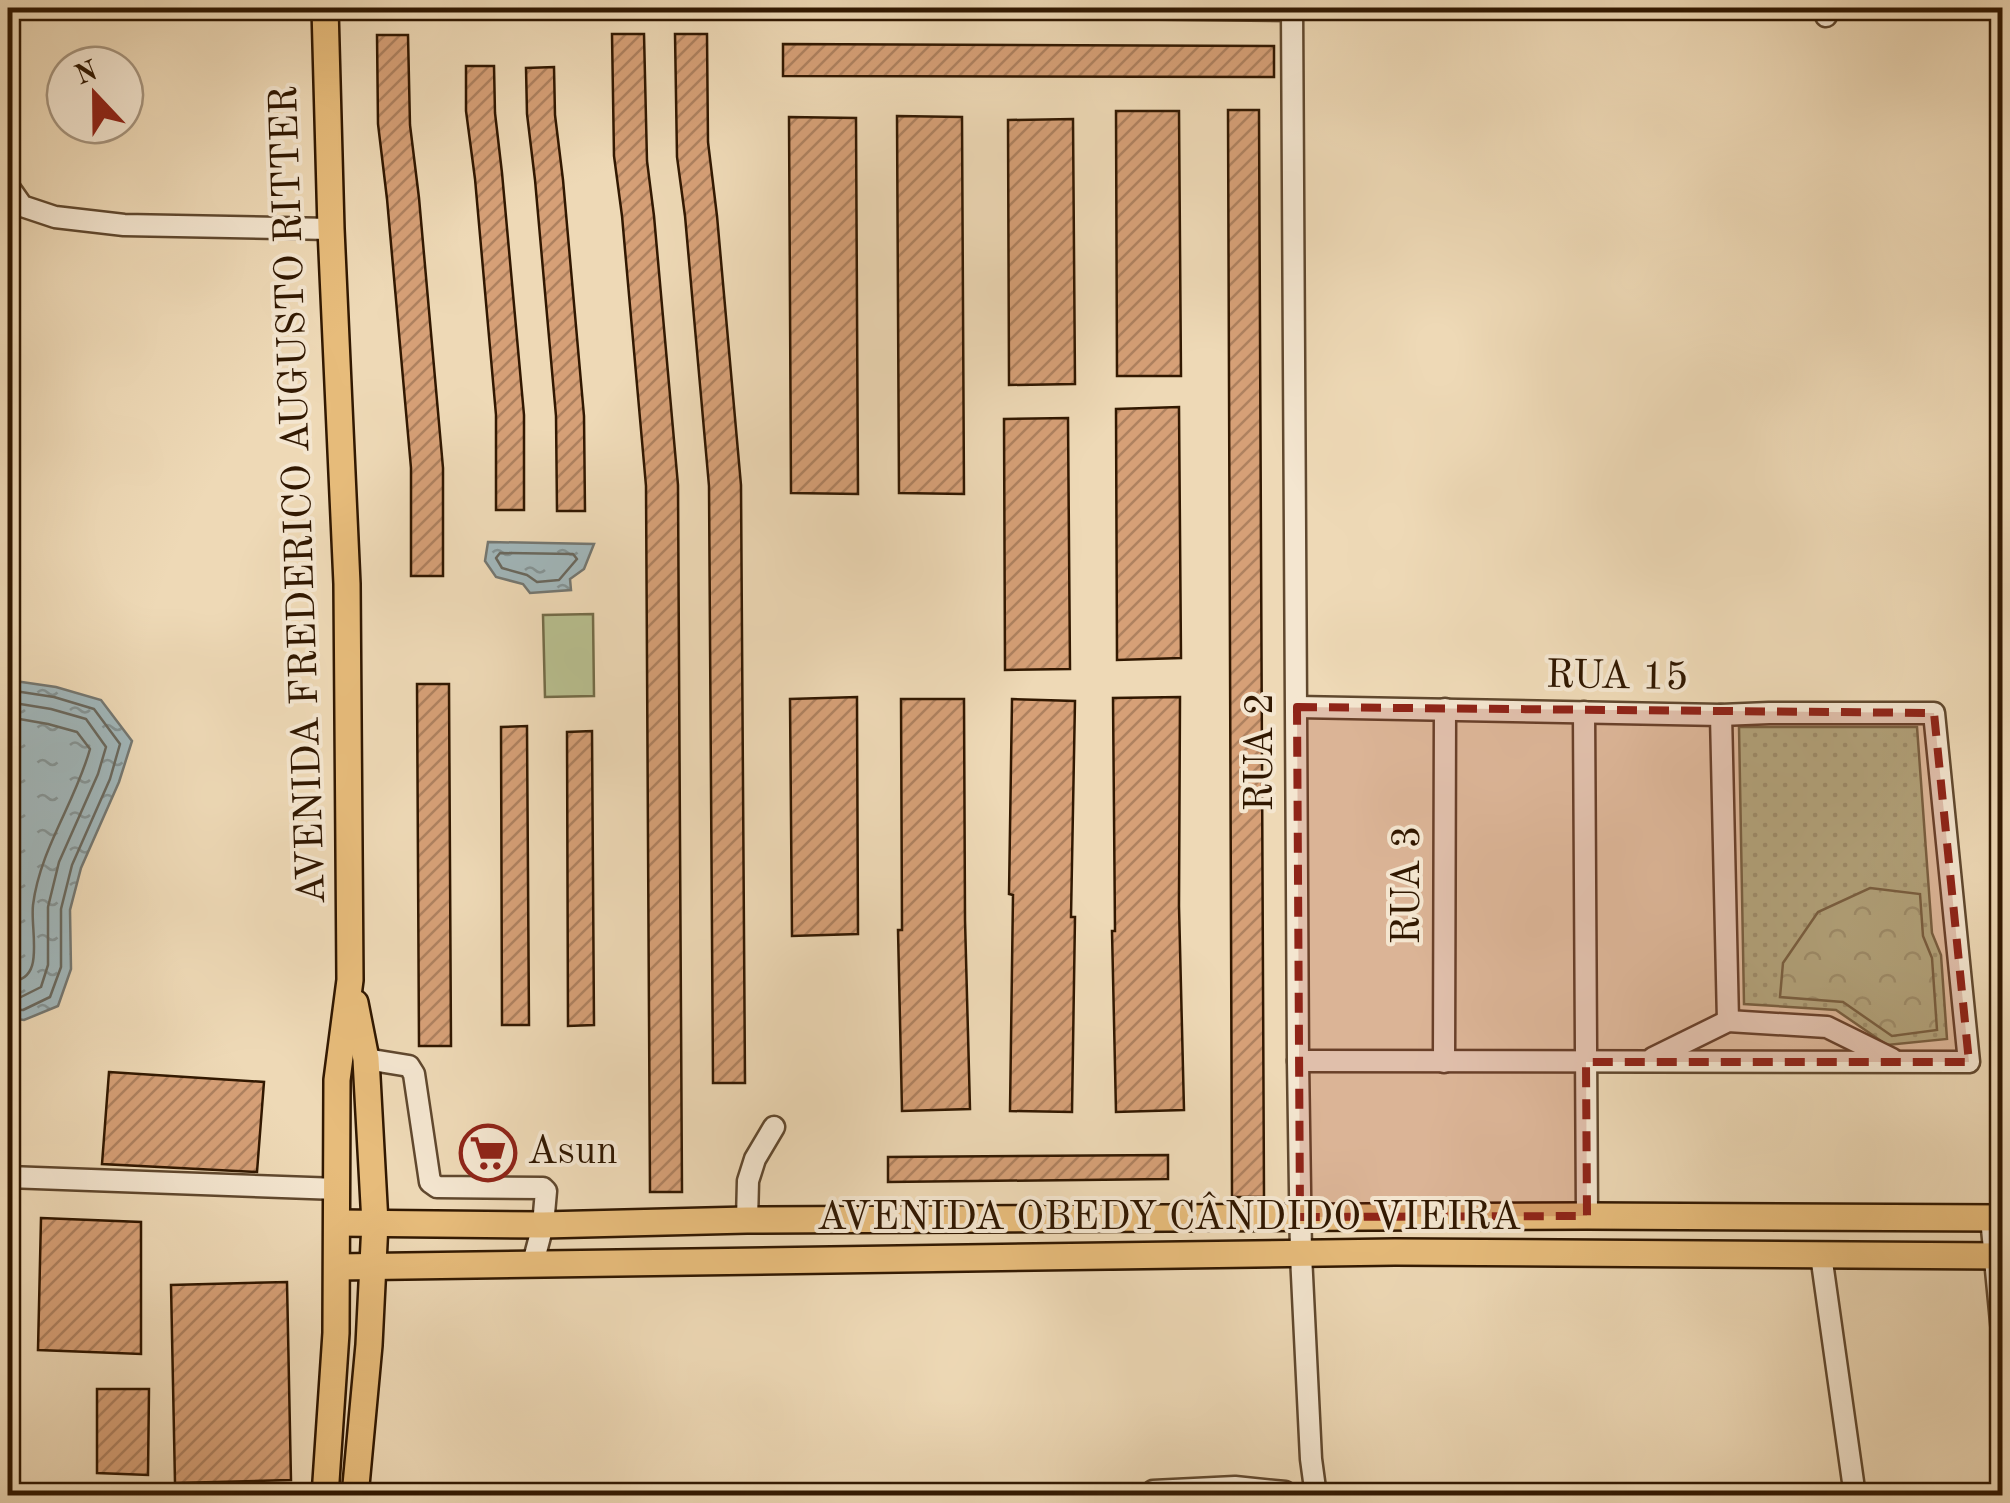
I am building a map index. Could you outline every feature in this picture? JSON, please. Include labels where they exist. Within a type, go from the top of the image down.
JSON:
[{"type":"main road","name":"AVENIDA FREDERICO AUGUSTO RITTER","points":[[325,8],[330,229],[347,584],[350,980],[337,1080],[336,1333],[325,1496]]},
{"type":"main road","name":"AVENIDA FREDERICO AUGUSTO RITTER","points":[[350,980],[366,1059],[375,1223],[375,1267],[356,1496]]},
{"type":"main road","points":[[338,1188],[375,1223]]},
{"type":"main road","name":"AVENIDA OBEDY CÂNDIDO VIEIRA","points":[[338,1223],[543,1225],[746,1220],[1587,1216],[1997,1218]]},
{"type":"main road","points":[[786,1260],[787,1220]]},
{"type":"main road","name":"AVENIDA OBEDY CÂNDIDO VIEIRA","points":[[337,1267],[1395,1252],[1998,1256]]},
{"type":"street","points":[[1114,8],[1292,9]]},
{"type":"street","name":"RUA 2","points":[[1292,9],[1300,1217],[1316,1496]]},
{"type":"street","points":[[8,186],[22,206],[56,216],[124,225],[330,229]]},
{"type":"street","name":"RUA 15","points":[[1298,706],[1721,715],[1934,714],[1969,1062],[1897,1062]]},
{"type":"street","name":"RUA 3","points":[[1444,1062],[1445,709]]},
{"type":"street","points":[[1584,712],[1587,1216]]},
{"type":"street","points":[[1721,715],[1728,1020]]},
{"type":"street","points":[[1646,1062],[1728,1020],[1826,1028],[1897,1062]]},
{"type":"street","points":[[366,1059],[409,1066],[414,1074],[430,1182],[437,1187],[543,1188],[547,1196],[533,1263]]},
{"type":"street","points":[[1298,1061],[1897,1062]]},
{"type":"street","points":[[746,1220],[748,1181],[755,1159],[774,1127]]},
{"type":"street","points":[[8,1177],[338,1188]]},
{"type":"street","points":[[1997,1218],[2002,1332]]},
{"type":"street","points":[[1821,1254],[1854,1496]]},
{"type":"street","points":[[1152,1490],[1236,1487],[1285,1492]]},
{"type":"highlighted area","points":[[1297,707],[1934,713],[1969,1062],[1586,1062],[1587,1216],[1300,1217]]},
{"type":"green space","points":[[593,614],[594,696],[545,697],[543,615]]},
{"type":"green space","points":[[1739,727],[1917,727],[1932,933],[1941,955],[1947,1039],[1887,1045],[1836,1010],[1744,1004]]},
{"type":"green space","points":[[1870,888],[1920,894],[1923,936],[1932,958],[1937,1030],[1892,1036],[1843,1002],[1780,997],[1783,963],[1818,912]]},
{"type":"water","points":[[488,542],[594,544],[584,569],[570,579],[571,590],[530,593],[523,584],[496,577],[485,561]]},
{"type":"water","points":[[8,680],[56,687],[101,700],[132,741],[119,782],[81,868],[70,910],[71,969],[58,1006],[24,1020],[8,1018]]},
{"type":"building","points":[[612,34],[644,34],[647,161],[678,485],[682,1192],[650,1192],[646,486],[614,156]]},
{"type":"building","points":[[675,34],[707,34],[708,142],[741,485],[745,1083],[713,1083],[709,486],[677,157]]},
{"type":"building","points":[[377,35],[408,35],[410,125],[443,468],[443,576],[411,576],[411,468],[378,124]]},
{"type":"building","points":[[783,44],[1274,46],[1274,77],[783,76]]},
{"type":"building","points":[[466,66],[494,66],[495,113],[524,415],[524,510],[496,510],[496,415],[466,111]]},
{"type":"building","points":[[554,67],[555,115],[584,416],[585,511],[557,511],[556,416],[527,114],[526,68]]},
{"type":"building","points":[[1228,110],[1259,110],[1264,1197],[1232,1197]]},
{"type":"building","points":[[1116,111],[1179,111],[1181,376],[1117,376]]},
{"type":"building","points":[[897,116],[962,117],[964,494],[899,493]]},
{"type":"building","points":[[789,117],[856,118],[858,494],[791,493]]},
{"type":"building","points":[[1073,119],[1075,384],[1009,385],[1008,120]]},
{"type":"building","points":[[1179,407],[1181,658],[1117,660],[1116,409]]},
{"type":"building","points":[[1068,418],[1070,669],[1005,670],[1004,419]]},
{"type":"building","points":[[417,684],[449,684],[451,1046],[419,1046]]},
{"type":"building","points":[[857,697],[858,934],[792,936],[790,699]]},
{"type":"building","points":[[1180,697],[1179,906],[1184,1110],[1116,1112],[1113,698]]},
{"type":"building","points":[[901,699],[964,699],[970,1109],[902,1111],[898,930],[902,930]]},
{"type":"building","points":[[1012,699],[1075,701],[1072,1112],[1010,1111]]},
{"type":"building","points":[[527,726],[529,1025],[502,1025],[501,727]]},
{"type":"building","points":[[592,731],[594,1025],[568,1026],[567,732]]},
{"type":"building","points":[[109,1072],[264,1082],[257,1172],[102,1164]]},
{"type":"building","points":[[1168,1155],[1168,1179],[888,1182],[888,1157]]},
{"type":"building","points":[[41,1218],[141,1222],[141,1354],[38,1350]]},
{"type":"building","points":[[287,1282],[291,1480],[175,1483],[171,1285]]},
{"type":"building","points":[[97,1389],[149,1389],[148,1475],[97,1473]]},
{"type":"place","name":"Asun","points":[[488,1153]]}]
